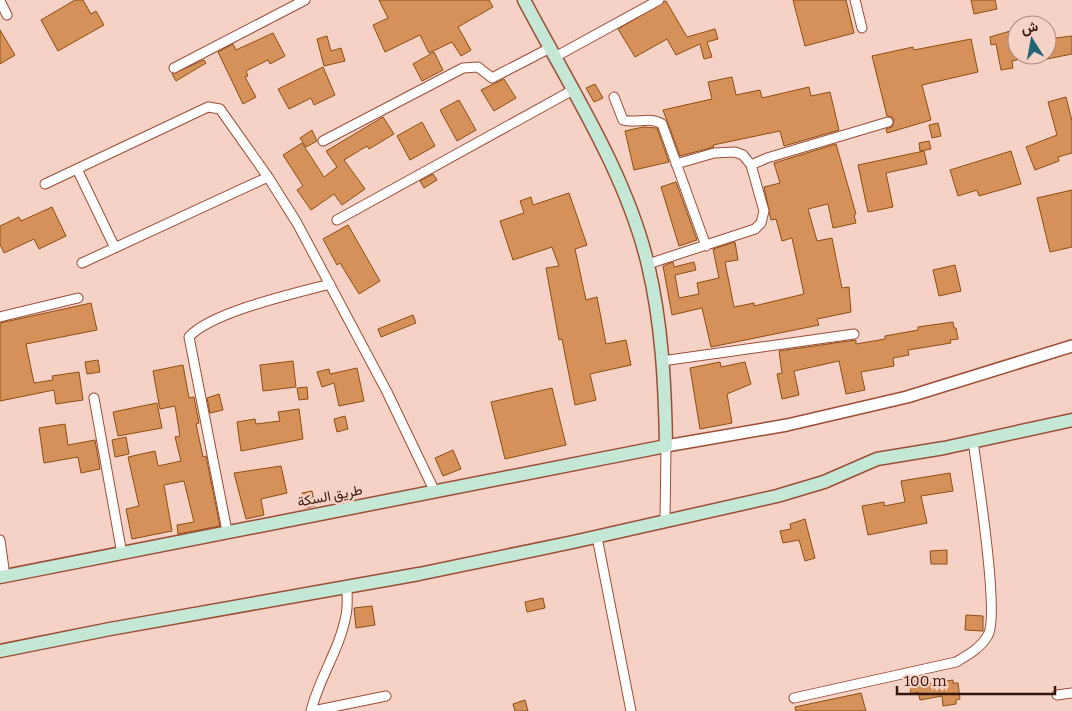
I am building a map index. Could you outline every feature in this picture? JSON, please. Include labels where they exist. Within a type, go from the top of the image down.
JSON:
[{"type":"main road","points":[[524,0],[573,90],[627,202],[648,264],[657,312],[662,362],[666,446]]},
{"type":"main road","points":[[0,651],[110,629],[347,588],[597,537],[777,496],[824,482],[877,459],[1072,420]]},
{"type":"main road","name":"طريق السكة","points":[[2,577],[122,554],[227,531],[666,446]]},
{"type":"street","points":[[174,68],[305,0]]},
{"type":"street","points":[[323,142],[463,68],[478,67],[492,78],[553,53],[659,0]]},
{"type":"street","points":[[855,0],[862,28]]},
{"type":"street","points":[[0,1],[7,15]]},
{"type":"street","points":[[336,220],[573,90]]},
{"type":"street","points":[[614,97],[619,116],[623,120],[634,122],[655,120],[662,124],[706,246]]},
{"type":"street","points":[[44,184],[212,106],[223,112],[297,223],[387,392],[434,492]]},
{"type":"street","points":[[751,165],[767,158],[888,122]]},
{"type":"street","points":[[648,264],[745,234],[755,229],[761,223],[764,212],[751,165],[743,155],[728,152],[714,153],[676,164]]},
{"type":"street","points":[[77,169],[115,248]]},
{"type":"street","points":[[82,263],[268,177]]},
{"type":"street","points":[[227,531],[190,337],[206,324],[263,302],[330,284]]},
{"type":"street","points":[[0,317],[78,298]]},
{"type":"street","points":[[662,362],[854,334]]},
{"type":"street","points":[[666,520],[666,446],[787,425],[907,397],[1072,346]]},
{"type":"street","points":[[94,398],[122,554]]},
{"type":"street","points":[[794,698],[956,662],[971,654],[989,635],[991,624],[989,576],[973,441]]},
{"type":"street","points":[[597,537],[631,711]]},
{"type":"street","points":[[0,540],[2,577]]},
{"type":"street","points":[[347,588],[347,614],[340,637],[318,687],[312,711],[386,696]]},
{"type":"street","points":[[1057,695],[1072,693]]},
{"type":"building","points":[[75,0],[83,0],[91,14],[96,11],[104,25],[58,51],[41,20]]},
{"type":"building","points":[[379,0],[489,0],[493,7],[458,27],[471,50],[461,56],[452,42],[429,53],[420,35],[385,52],[373,25],[388,18]]},
{"type":"building","points":[[793,0],[846,0],[854,33],[805,46]]},
{"type":"building","points":[[971,0],[995,0],[997,9],[974,14]]},
{"type":"building","points":[[666,1],[687,37],[715,29],[718,39],[707,42],[712,57],[704,59],[700,44],[676,55],[667,39],[635,57],[618,29]]},
{"type":"building","points":[[0,30],[15,55],[0,64]]},
{"type":"building","points":[[1007,32],[1007,65],[1013,65],[1013,68],[1001,70],[996,44],[991,45],[990,37]]},
{"type":"building","points":[[273,33],[285,56],[270,64],[268,60],[246,71],[248,76],[245,77],[256,97],[243,104],[218,52],[233,44],[236,50]]},
{"type":"building","points":[[327,36],[331,51],[341,48],[345,61],[324,66],[317,39]]},
{"type":"building","points":[[1072,36],[1072,54],[1057,57],[1057,38]]},
{"type":"building","points":[[971,39],[978,72],[922,85],[931,120],[887,133],[886,129],[892,127],[894,121],[892,117],[887,116],[872,56],[913,47],[914,50]]},
{"type":"building","points":[[434,52],[443,70],[422,81],[413,64]]},
{"type":"building","points":[[204,60],[206,63],[176,81],[172,74]]},
{"type":"building","points":[[323,67],[335,95],[314,105],[311,98],[289,109],[278,89]]},
{"type":"building","points":[[732,77],[736,95],[760,90],[762,98],[809,87],[811,96],[830,92],[839,130],[784,146],[780,131],[713,145],[714,147],[680,156],[663,110],[712,99],[708,82]]},
{"type":"building","points":[[504,79],[516,98],[494,111],[481,90]]},
{"type":"building","points":[[595,84],[603,98],[594,102],[586,88]]},
{"type":"building","points":[[1066,97],[1072,121],[1072,153],[1058,157],[1059,161],[1035,170],[1026,147],[1057,135],[1048,102]]},
{"type":"building","points":[[459,100],[476,130],[457,141],[440,110]]},
{"type":"building","points":[[383,117],[394,134],[369,149],[367,146],[344,160],[365,189],[342,205],[334,194],[311,210],[297,190],[303,186],[283,155],[302,143],[324,177],[337,167],[326,151]]},
{"type":"building","points":[[422,122],[435,146],[410,160],[397,136]]},
{"type":"building","points":[[938,123],[941,136],[932,138],[929,125]]},
{"type":"building","points":[[643,127],[657,128],[669,162],[634,170],[625,131]]},
{"type":"building","points":[[312,130],[317,141],[306,147],[300,138]]},
{"type":"building","points":[[929,141],[931,149],[920,151],[919,143]]},
{"type":"building","points":[[836,144],[856,214],[854,215],[856,223],[833,228],[828,204],[808,209],[817,241],[832,238],[842,288],[849,287],[851,312],[817,319],[819,325],[711,347],[702,308],[672,315],[663,266],[673,262],[674,267],[694,262],[696,270],[675,275],[679,298],[699,294],[697,283],[719,278],[713,249],[735,242],[738,260],[725,262],[734,307],[754,303],[754,306],[804,294],[792,238],[782,241],[776,219],[771,220],[764,187],[780,183],[774,163]]},
{"type":"building","points":[[924,151],[927,164],[886,173],[893,207],[868,212],[858,165]]},
{"type":"building","points":[[1011,151],[1021,184],[979,196],[977,190],[958,196],[950,170]]},
{"type":"building","points":[[433,174],[437,180],[424,188],[420,181]]},
{"type":"building","points":[[676,182],[697,240],[679,246],[661,187]]},
{"type":"building","points":[[1072,190],[1072,247],[1050,252],[1037,198]]},
{"type":"building","points":[[569,193],[587,245],[575,249],[586,300],[597,297],[606,344],[626,340],[631,365],[590,374],[596,400],[575,405],[562,339],[559,340],[546,268],[559,266],[552,247],[513,260],[500,221],[524,213],[520,201],[531,197],[533,205]]},
{"type":"building","points":[[52,207],[66,236],[39,249],[34,239],[4,253],[0,244],[0,226],[19,217],[21,221]]},
{"type":"building","points":[[348,225],[380,281],[359,294],[340,263],[337,265],[323,239]]},
{"type":"building","points":[[955,265],[961,291],[939,296],[933,270]]},
{"type":"building","points":[[91,303],[97,330],[26,344],[34,383],[53,380],[52,376],[79,372],[83,400],[56,404],[54,390],[0,401],[0,323]]},
{"type":"building","points":[[413,315],[416,323],[381,337],[378,329]]},
{"type":"building","points":[[953,322],[958,339],[950,340],[951,343],[908,350],[909,355],[893,358],[894,366],[861,372],[865,390],[846,394],[839,361],[794,371],[799,395],[782,399],[777,374],[782,373],[779,351],[856,340],[856,344],[885,339],[885,336],[918,330],[918,327]]},
{"type":"building","points":[[98,360],[100,372],[87,374],[85,362]]},
{"type":"building","points":[[293,361],[296,387],[263,391],[260,365]]},
{"type":"building","points":[[720,362],[721,367],[745,362],[751,384],[727,394],[732,423],[700,429],[690,368]]},
{"type":"building","points":[[183,365],[189,398],[194,397],[199,423],[196,424],[203,457],[206,456],[220,526],[178,534],[177,525],[194,522],[184,481],[164,485],[172,531],[132,539],[126,509],[139,506],[128,457],[155,451],[158,466],[181,461],[175,437],[180,436],[175,406],[160,409],[153,371]]},
{"type":"building","points":[[357,368],[364,401],[339,406],[334,383],[322,387],[317,372],[329,369],[330,374]]},
{"type":"building","points":[[307,387],[308,399],[299,400],[297,388]]},
{"type":"building","points":[[552,388],[566,445],[505,459],[491,402]]},
{"type":"building","points":[[219,394],[223,410],[210,413],[207,398]]},
{"type":"building","points":[[157,403],[162,428],[118,436],[113,412]]},
{"type":"building","points":[[299,409],[303,439],[241,451],[237,422],[255,419],[256,424],[280,421],[278,412]]},
{"type":"building","points":[[345,416],[348,429],[337,432],[334,419]]},
{"type":"building","points":[[65,424],[68,445],[95,440],[100,469],[81,473],[78,457],[44,463],[39,428]]},
{"type":"building","points":[[126,437],[129,454],[115,457],[112,440]]},
{"type":"building","points":[[453,450],[461,469],[443,476],[435,458]]},
{"type":"building","points":[[281,466],[287,493],[261,499],[264,515],[246,519],[234,473]]},
{"type":"building","points":[[950,473],[953,491],[921,496],[927,523],[868,535],[862,506],[884,502],[884,506],[905,502],[901,481]]},
{"type":"building","points":[[312,491],[315,506],[305,508],[302,493]]},
{"type":"building","points":[[805,519],[815,558],[805,561],[799,540],[783,543],[780,531],[791,529],[790,524]]},
{"type":"building","points":[[947,550],[947,564],[931,564],[930,551]]},
{"type":"building","points":[[543,598],[545,608],[527,612],[525,602]]},
{"type":"building","points":[[372,606],[375,625],[356,628],[354,608]]},
{"type":"building","points":[[966,615],[983,616],[983,631],[965,630]]},
{"type":"building","points":[[926,679],[927,684],[953,680],[953,683],[958,683],[960,699],[956,700],[956,704],[943,706],[942,696],[920,700],[918,692],[911,694],[909,682]]},
{"type":"building","points":[[861,693],[866,711],[796,711],[795,707]]},
{"type":"building","points":[[525,700],[528,711],[515,711],[513,704]]}]
